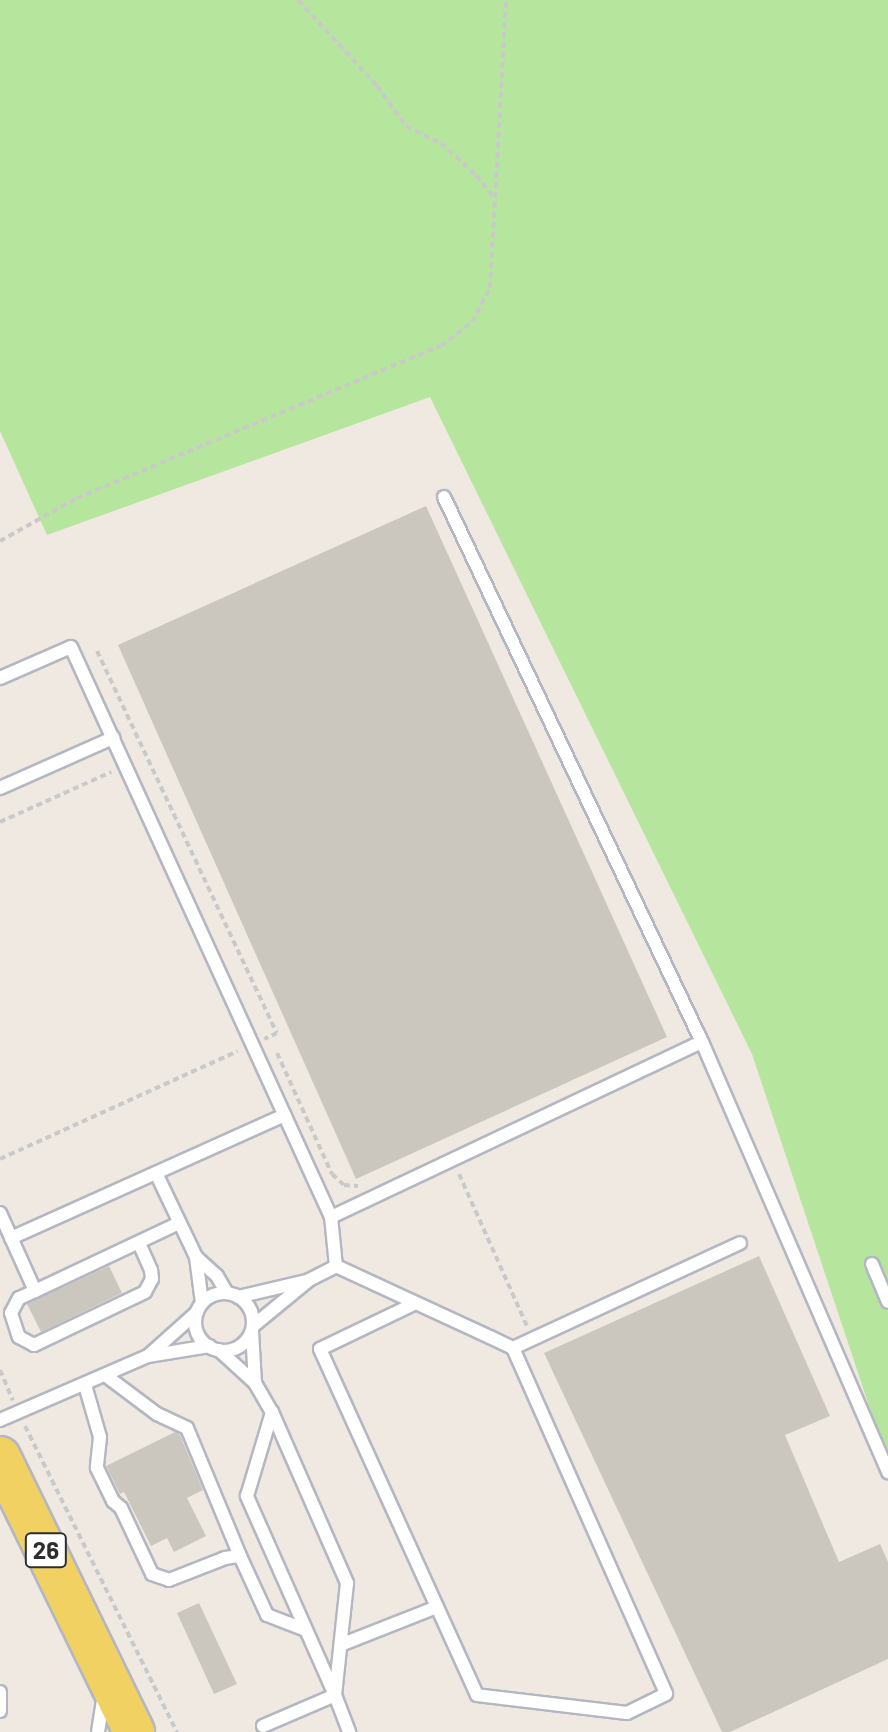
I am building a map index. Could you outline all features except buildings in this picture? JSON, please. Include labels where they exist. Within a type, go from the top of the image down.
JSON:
[{"type":"main road","name":"26","points":[[0,1457],[134,1732]]},
{"type":"lane","points":[[444,497],[702,1042],[888,1472]]},
{"type":"lane","points":[[0,678],[71,647],[331,1217],[336,1266]]},
{"type":"lane","points":[[0,788],[113,738]]},
{"type":"lane","points":[[331,1217],[702,1042]]},
{"type":"lane","points":[[11,1238],[285,1115]]},
{"type":"lane","points":[[156,1173],[196,1257],[250,1309],[255,1383]]},
{"type":"lane","points":[[0,1213],[35,1291]]},
{"type":"lane","points":[[139,1243],[151,1270],[152,1279],[145,1292],[34,1345],[19,1337],[11,1313],[19,1298],[179,1223]]},
{"type":"lane","points":[[513,1348],[740,1243]]},
{"type":"lane","points":[[196,1257],[200,1308],[196,1329],[255,1383],[272,1412],[347,1583],[343,1644],[335,1695]]},
{"type":"lane","points":[[872,1264],[888,1302]]},
{"type":"lane","points":[[0,1420],[148,1356],[236,1348],[252,1328],[309,1280],[336,1266]]},
{"type":"lane","points":[[336,1266],[416,1303],[513,1348],[666,1694],[627,1713],[477,1695],[320,1349],[416,1303]]},
{"type":"lane","points":[[148,1356],[211,1296],[233,1295],[309,1280]]},
{"type":"lane","points":[[105,1375],[157,1414],[187,1428],[267,1615],[306,1630]]},
{"type":"lane","points":[[85,1385],[100,1437],[97,1468],[113,1501],[121,1508],[152,1574],[169,1580],[225,1558],[240,1556]]},
{"type":"lane","points":[[272,1412],[247,1496],[349,1732]]},
{"type":"lane","points":[[343,1644],[437,1607]]},
{"type":"lane","points":[[98,1732],[108,1675]]},
{"type":"lane","points":[[0,1692],[0,1711]]},
{"type":"lane","points":[[263,1726],[335,1695]]},
{"type":"path","points":[[298,0],[377,86],[406,126],[441,143],[476,175],[495,199]]},
{"type":"path","points":[[0,541],[77,498],[441,346],[472,322],[490,288],[506,0]]},
{"type":"path","points":[[0,1159],[277,1033],[97,651]]},
{"type":"path","points":[[0,822],[145,757]]},
{"type":"path","points":[[269,1036],[332,1174],[344,1185],[367,1186]]},
{"type":"path","points":[[452,1160],[533,1339]]},
{"type":"path","points":[[0,1370],[177,1732]]},
{"type":"green space","points":[[0,0],[888,0],[888,1463],[752,1054],[430,397],[47,535],[0,431]]}]
